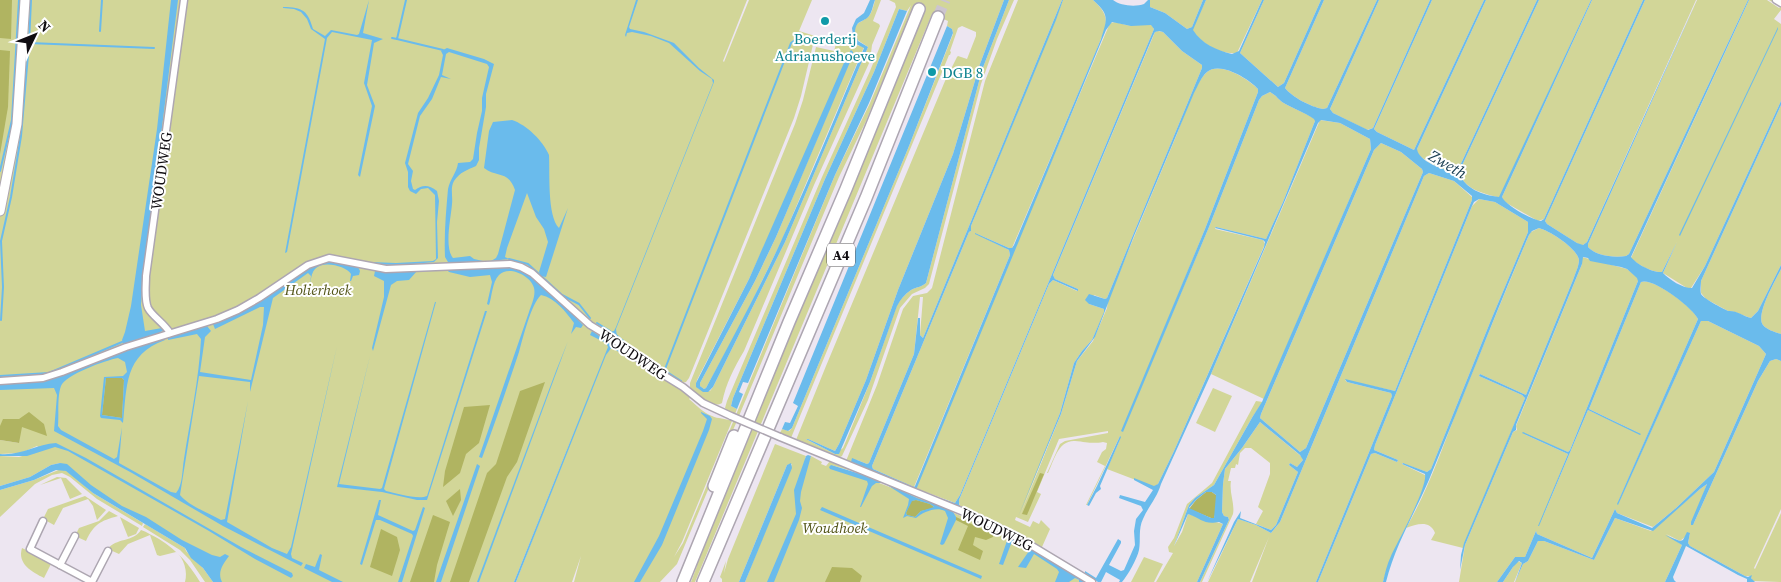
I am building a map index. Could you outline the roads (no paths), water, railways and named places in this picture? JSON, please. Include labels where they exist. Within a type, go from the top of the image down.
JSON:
[{"type":"highway","name":"A4","points":[[683,582],[919,9]]},
{"type":"highway","name":"A4","points":[[702,582],[866,198],[938,17]]},
{"type":"highway","name":"A4","points":[[675,582],[747,407],[789,322]]},
{"type":"street","points":[[0,210],[17,124],[26,0]]},
{"type":"street","name":"WOUDWEG","points":[[170,333],[149,309],[146,299],[146,276],[184,0]]},
{"type":"street","points":[[1776,0],[1781,3]]},
{"type":"street","name":"WOUDWEG","points":[[0,381],[43,378],[111,352],[217,320],[260,298],[301,269],[316,261],[329,258],[386,268],[510,264],[532,273],[590,325],[613,339],[644,363],[683,387],[703,403],[976,518],[1019,538],[1092,582]]},
{"type":"street","points":[[43,521],[30,549],[92,582],[108,551]]},
{"type":"street","points":[[60,565],[75,536]]},
{"type":"water","points":[[171,0],[178,0],[141,305],[145,331],[162,328],[164,330],[123,344],[122,340],[131,306],[157,129]]},
{"type":"water","points":[[369,0],[363,33],[383,39],[374,43],[367,85],[375,106],[360,177],[358,175],[372,106],[364,83],[372,40],[332,32],[327,38],[287,252],[285,253],[325,39],[311,29],[307,19],[301,12],[283,7],[295,8],[304,11],[313,29],[325,36],[331,30],[357,35],[359,34]]},
{"type":"water","points":[[636,0],[638,0],[630,29],[674,43],[714,80],[714,82],[616,329],[617,337],[609,332],[614,331],[616,327],[713,83],[712,79],[700,71],[669,43],[651,36],[632,32],[627,33],[626,37],[625,35]]},
{"type":"water","points":[[870,0],[875,0],[870,14],[859,23],[855,31],[858,41],[868,47],[785,242],[713,387],[708,392],[703,392],[696,387],[696,383],[749,279],[851,50],[853,55],[776,237],[755,281],[700,383],[700,386],[704,389],[764,277],[824,144],[864,48],[854,43],[852,28],[856,19],[864,13]]},
{"type":"water","points":[[1004,0],[1009,0],[982,70],[926,283],[909,292],[897,306],[870,382],[839,454],[835,454],[806,439],[835,451],[839,444],[866,380],[898,290],[953,154],[980,64]]},
{"type":"water","points":[[1062,0],[1056,20],[971,226],[971,231],[872,466],[873,469],[914,487],[1010,255],[1009,250],[975,233],[1009,248],[1012,248],[1014,245],[1105,27],[1105,14],[1093,0],[1113,0],[1120,4],[1133,6],[1144,4],[1150,0],[1150,7],[1165,13],[1187,29],[1192,27],[1203,0],[1206,0],[1193,30],[1210,46],[1232,54],[1239,51],[1262,0],[1264,0],[1240,53],[1278,87],[1284,83],[1321,0],[1324,0],[1285,88],[1302,101],[1323,109],[1327,108],[1377,0],[1379,0],[1330,109],[1333,113],[1368,130],[1373,128],[1430,0],[1432,0],[1374,129],[1414,150],[1484,0],[1486,0],[1417,149],[1422,158],[1439,167],[1455,172],[1458,170],[1537,0],[1539,0],[1459,172],[1461,178],[1470,187],[1481,193],[1499,197],[1592,0],[1502,197],[1519,212],[1541,221],[1544,219],[1643,0],[1645,0],[1545,221],[1577,243],[1583,245],[1587,242],[1697,0],[1588,244],[1591,250],[1606,256],[1617,257],[1629,254],[1749,0],[1631,257],[1645,268],[1662,272],[1677,242],[1663,273],[1676,283],[1692,288],[1705,266],[1781,101],[1781,105],[1701,281],[1701,294],[1728,311],[1737,312],[1751,318],[1758,311],[1781,265],[1781,269],[1764,306],[1761,320],[1763,325],[1771,331],[1781,334],[1781,361],[1776,359],[1770,361],[1758,381],[1693,525],[1691,525],[1691,522],[1707,484],[1653,531],[1615,518],[1594,560],[1544,541],[1538,541],[1528,561],[1523,564],[1515,582],[1522,563],[1519,561],[1503,582],[1497,582],[1515,557],[1525,557],[1536,531],[1537,534],[1592,558],[1615,509],[1617,513],[1652,528],[1676,508],[1714,472],[1766,354],[1759,346],[1708,321],[1701,321],[1618,505],[1698,319],[1689,308],[1672,294],[1654,284],[1641,282],[1589,409],[1641,434],[1588,410],[1538,526],[1568,454],[1522,433],[1568,452],[1570,450],[1638,281],[1627,269],[1590,261],[1588,258],[1583,257],[1582,264],[1516,425],[1516,430],[1513,432],[1465,545],[1460,570],[1464,543],[1525,398],[1479,376],[1480,374],[1526,395],[1578,265],[1577,255],[1568,245],[1556,236],[1539,228],[1532,231],[1529,235],[1433,470],[1395,553],[1386,582],[1383,582],[1390,559],[1425,481],[1425,474],[1402,464],[1427,472],[1431,469],[1528,232],[1528,222],[1495,202],[1479,199],[1472,206],[1375,445],[1374,450],[1398,460],[1397,462],[1375,453],[1371,454],[1318,582],[1316,582],[1392,396],[1391,393],[1347,382],[1345,379],[1395,391],[1472,200],[1472,196],[1454,181],[1429,173],[1424,176],[1280,522],[1271,533],[1256,525],[1238,519],[1207,582],[1234,522],[1241,511],[1240,518],[1271,530],[1276,525],[1298,472],[1289,465],[1290,463],[1297,467],[1303,460],[1300,455],[1260,422],[1225,469],[1222,512],[1229,520],[1200,582],[1197,582],[1223,524],[1219,522],[1206,522],[1188,514],[1174,546],[1189,505],[1195,498],[1214,485],[1262,402],[1371,149],[1370,139],[1340,123],[1321,120],[1318,123],[1211,374],[1157,494],[1143,519],[1139,550],[1132,567],[1122,582],[1119,582],[1120,580],[1106,572],[1101,582],[1085,573],[1085,571],[1096,578],[1118,539],[1121,543],[1109,565],[1121,571],[1124,570],[1135,545],[1134,531],[1136,519],[1143,510],[1141,506],[1119,498],[1120,495],[1145,502],[1153,490],[1134,480],[1134,478],[1154,486],[1158,484],[1264,247],[1265,242],[1263,240],[1215,228],[1266,239],[1283,202],[1315,121],[1282,102],[1270,92],[1259,100],[1209,227],[1123,432],[1121,431],[1205,229],[1258,92],[1254,85],[1241,76],[1219,69],[1207,72],[1194,93],[1134,236],[1095,337],[1077,361],[1061,414],[1018,517],[1060,413],[1074,363],[1092,340],[1104,312],[1104,309],[1089,304],[1085,300],[1089,294],[1107,298],[1202,68],[1202,65],[1182,51],[1163,32],[1159,31],[1155,32],[1153,36],[1053,275],[1055,279],[1078,289],[1078,291],[1053,280],[1049,284],[959,500],[960,506],[1003,527],[952,503],[925,493],[955,503],[960,495],[1154,29],[1151,25],[1131,26],[1112,22],[1106,30],[916,490],[851,462],[852,458],[867,464],[869,463],[914,354],[918,318],[920,318],[920,335],[923,338]],"holes":[[[1381,143],[1401,152],[1422,169],[1423,172],[1306,448],[1300,452],[1260,418],[1261,414],[1374,150]],[[1206,492],[1212,492],[1216,495],[1214,518],[1189,508]]]},
{"type":"water","points":[[899,9],[907,11],[869,103],[835,175],[748,383],[743,382],[739,392],[743,394],[737,409],[731,406],[733,398],[825,179],[874,72]]},
{"type":"water","points":[[947,26],[952,29],[953,33],[909,146],[792,428],[788,431],[782,429],[785,422],[790,423],[798,406],[793,403]]},
{"type":"water","points":[[1778,27],[1778,29],[1680,236],[1679,235]]},
{"type":"water","points":[[447,48],[484,59],[494,64],[486,94],[479,160],[476,166],[461,173],[453,184],[449,232],[449,247],[453,258],[470,256],[483,261],[448,262],[445,257],[445,231],[450,182],[458,163],[470,162],[473,159],[482,111],[482,98],[489,67],[487,64],[449,52],[446,54],[442,75],[451,79],[441,77],[432,99],[420,116],[408,164],[413,171],[411,181],[413,189],[426,186],[437,191],[439,201],[437,222],[438,258],[434,262],[410,264],[387,265],[371,263],[433,261],[436,259],[435,195],[428,188],[421,189],[416,194],[410,191],[405,163],[418,113],[439,75],[443,55],[441,51]]},
{"type":"water","points":[[512,120],[518,122],[534,134],[543,144],[549,155],[551,204],[555,222],[559,228],[568,208],[546,277],[541,276],[539,272],[548,242],[527,193],[507,248],[505,257],[509,259],[491,261],[498,254],[515,190],[506,177],[484,168],[489,131],[493,122]]},
{"type":"water","points":[[330,261],[358,267],[359,275],[353,276],[350,281],[351,274],[340,267],[334,265],[319,266],[313,271],[308,296],[311,276],[308,273],[273,298],[250,392],[250,382],[199,376],[180,495],[199,509],[221,520],[225,519],[248,401],[227,522],[272,548],[287,554],[291,547],[337,346],[291,554],[292,558],[303,563],[301,566],[223,526],[132,473],[54,431],[57,395],[54,388],[0,390],[0,384],[36,381],[164,339],[142,354],[130,373],[125,397],[123,423],[120,420],[101,418],[100,416],[104,377],[123,376],[127,372],[125,362],[118,358],[86,369],[64,382],[59,395],[58,426],[61,430],[114,459],[117,457],[122,427],[119,463],[176,493],[182,477],[201,339],[197,334],[168,340],[168,338],[207,326],[211,331],[205,337],[200,372],[251,380],[263,325],[264,307],[260,307],[215,329],[213,324],[250,307],[294,276],[320,263]],"holes":[[[106,378],[122,378],[124,380],[122,418],[102,415]]]},
{"type":"water","points":[[496,266],[514,268],[528,275],[553,295],[583,325],[581,328],[576,327],[571,334],[574,323],[560,306],[551,299],[541,295],[537,299],[482,458],[479,457],[533,300],[534,288],[529,280],[519,273],[503,272],[495,282],[489,305],[487,304],[492,282],[490,275],[470,277],[449,272],[446,269]]},
{"type":"water","points":[[377,270],[417,271],[409,280],[397,281],[391,285],[373,351],[372,348],[384,297],[384,281],[374,276]]},
{"type":"water","points":[[435,302],[384,489],[407,496],[427,496],[485,311],[487,311],[427,500],[337,487],[370,356],[339,484],[382,488]]},
{"type":"water","points":[[592,331],[621,351],[620,353],[612,347],[606,355],[516,582],[514,582],[608,347],[606,343],[590,335]]},
{"type":"water","points":[[568,341],[479,582],[477,582],[556,371]]},
{"type":"water","points":[[701,412],[712,419],[709,430],[662,545],[640,582],[634,582],[659,536],[703,431],[707,419]]},
{"type":"water","points":[[1120,436],[1100,486],[1101,489],[1096,493],[1089,506],[1087,505]]},
{"type":"water","points":[[56,443],[86,458],[241,547],[292,573],[293,576],[291,578],[255,559],[68,451],[55,447],[27,456],[0,456],[0,454],[22,452],[42,445]]},
{"type":"water","points":[[808,455],[811,456],[801,492],[800,501],[802,508],[799,520],[774,582],[767,582],[796,514],[794,490]]},
{"type":"water","points":[[791,463],[792,468],[745,582],[739,582],[787,465]]},
{"type":"water","points":[[67,464],[91,485],[122,506],[146,517],[182,540],[212,555],[220,557],[225,554],[229,556],[220,571],[222,582],[213,582],[203,568],[191,558],[185,548],[93,493],[66,471],[56,470],[34,480],[0,490],[0,486],[30,477],[51,465]]},
{"type":"water","points":[[477,464],[480,466],[441,582],[436,582]]},
{"type":"water","points":[[831,465],[877,479],[917,498],[952,510],[956,520],[944,544],[940,544],[948,518],[945,511],[934,509],[916,518],[907,516],[903,518],[909,499],[884,483],[876,483],[872,486],[860,507],[868,484],[867,481],[830,469]],"holes":[[[916,500],[934,507],[921,511],[915,517],[906,513],[912,501]]]},
{"type":"water","points":[[379,500],[381,500],[378,515],[413,531],[423,507],[425,508],[402,582],[398,582],[413,536],[380,520],[376,520],[362,565],[360,564]]},
{"type":"water","points":[[822,507],[982,576],[981,579],[820,510]]},
{"type":"water","points":[[1687,532],[1690,533],[1688,543],[1690,546],[1745,576],[1752,575],[1751,578],[1755,582],[1747,582],[1747,579],[1686,546],[1673,577],[1676,582],[1665,582],[1682,545],[1665,535],[1680,541],[1683,540]]},
{"type":"water","points":[[1010,537],[1023,545],[1026,544],[1086,582],[1079,582],[1075,578],[1069,582],[1055,582],[1059,572],[1057,569],[1034,554],[1026,568],[1018,567],[1029,551],[1015,543],[1011,544],[1003,565],[999,564]]},
{"type":"water","points":[[320,554],[322,555],[319,570],[343,582],[332,582],[304,568],[306,564],[315,567]]},
{"type":"waterway","points":[[0,171],[12,120],[19,0]]},
{"type":"waterway","points":[[1,320],[3,287],[1,241],[11,197],[21,136],[31,0]]},
{"type":"waterway","points":[[100,31],[102,0]]},
{"type":"waterway","points":[[392,38],[397,39],[406,0]]},
{"type":"waterway","points":[[665,369],[791,43],[799,37]]},
{"type":"waterway","points":[[397,39],[443,50]]},
{"type":"waterway","points":[[29,43],[154,48]]},
{"type":"waterway","points":[[509,259],[528,264],[562,295],[579,304],[590,318]]},
{"type":"waterway","points":[[597,323],[610,331]]},
{"type":"waterway","points":[[616,335],[644,358]]},
{"type":"waterway","points":[[0,376],[49,373],[122,342]]},
{"type":"waterway","points":[[653,363],[681,381]]},
{"type":"tunnel","points":[[938,17],[945,0]]},
{"type":"place","name":"Boerderij Adrianushoeve","points":[[825,21]]},
{"type":"place","name":"DGB 8","points":[[932,72]]},
{"type":"water label","name":"Zweth","points":[[1448,164]]},
{"type":"park label","name":"Holierhoek","points":[[318,289]]},
{"type":"park label","name":"Woudhoek","points":[[835,527]]}]
